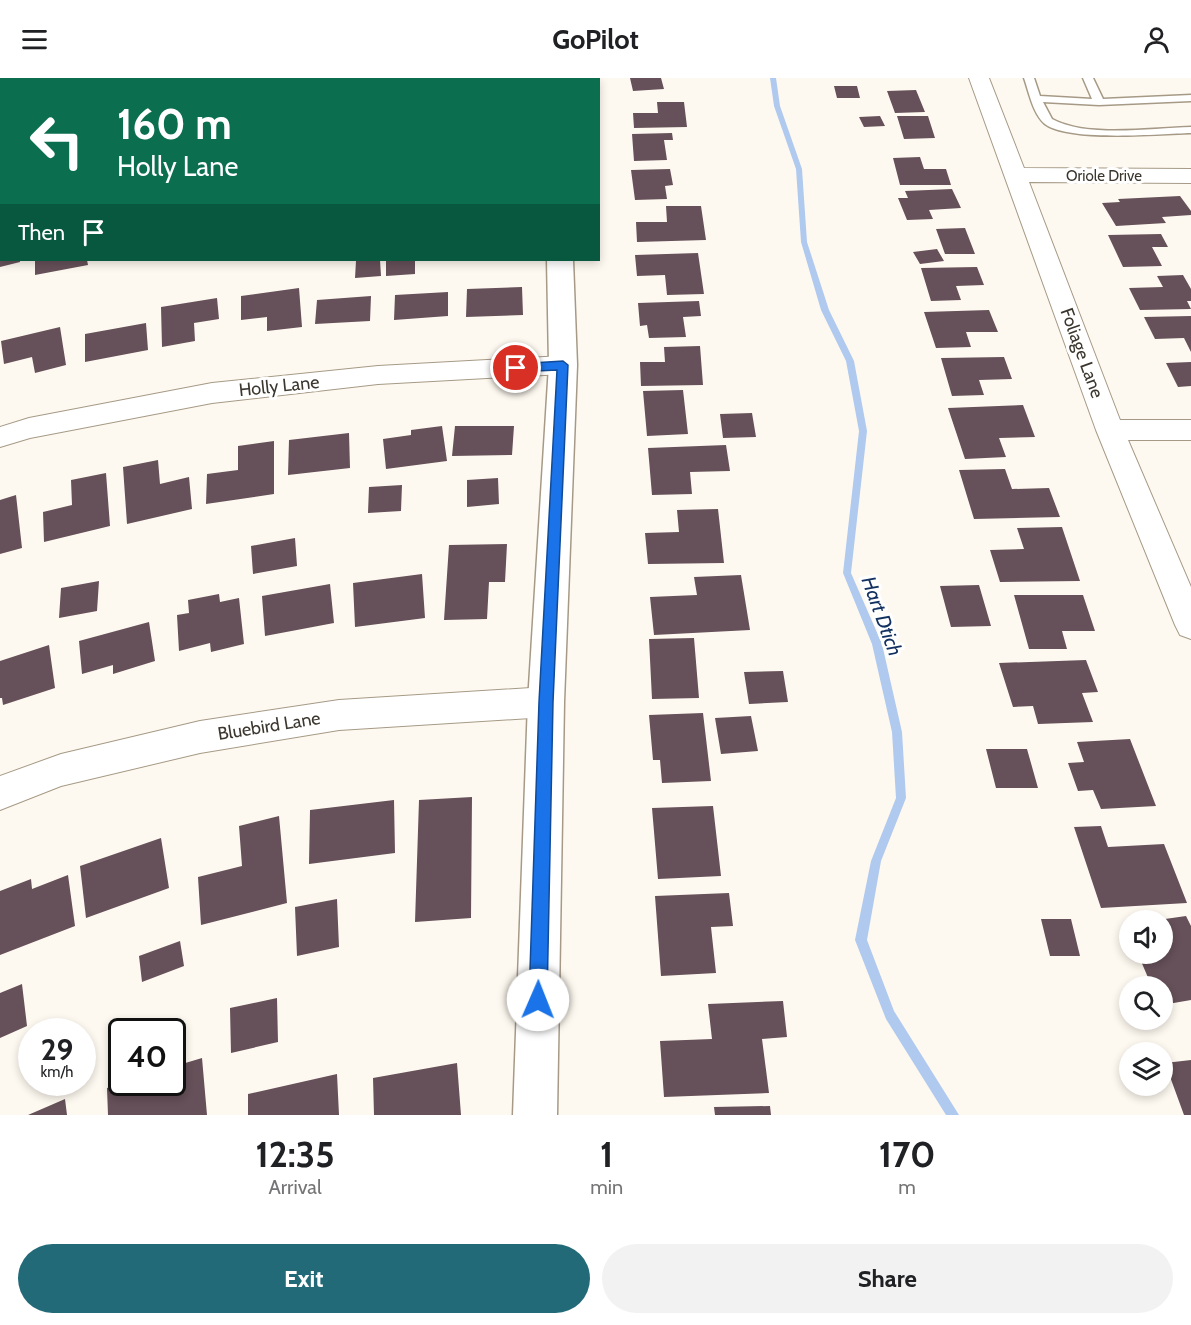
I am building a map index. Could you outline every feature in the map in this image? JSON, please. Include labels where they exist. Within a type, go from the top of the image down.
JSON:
[{"type":"street","name":"Foliage Lane","points":[[979,78],[1110,429],[1191,625]]},
{"type":"street","name":"Oriole Drive","points":[[1016,175],[1191,176]]},
{"type":"street","points":[[535,1115],[546,702],[563,365],[560,261]]},
{"type":"street","name":"Holly Lane","points":[[0,437],[29,428],[212,393],[378,375],[563,365]]},
{"type":"street","points":[[1110,429],[1191,430]]},
{"type":"street","name":"Bluebird Lane","points":[[0,793],[61,770],[200,737],[339,715],[546,702]]},
{"type":"lane","points":[[1029,78],[1047,120],[1057,128],[1081,131],[1191,130]]},
{"type":"lane","points":[[1088,78],[1100,102]]},
{"type":"lane","points":[[1038,99],[1100,102],[1191,98]]},
{"type":"building","points":[[630,78],[661,78],[664,89],[633,91]]},
{"type":"building","points":[[834,86],[857,86],[860,98],[837,98]]},
{"type":"building","points":[[916,90],[925,112],[895,113],[887,91]]},
{"type":"building","points":[[657,102],[684,102],[687,127],[634,128],[633,113],[658,113]]},
{"type":"building","points":[[880,116],[885,126],[864,127],[859,117]]},
{"type":"building","points":[[897,116],[928,116],[935,138],[904,139]]},
{"type":"building","points":[[672,133],[673,140],[664,140],[667,160],[634,161],[632,134]]},
{"type":"building","points":[[920,157],[924,169],[946,169],[951,185],[900,185],[893,158]]},
{"type":"building","points":[[670,169],[673,185],[665,186],[667,199],[635,200],[631,170]]},
{"type":"building","points":[[952,189],[961,208],[929,210],[933,219],[907,220],[898,198],[908,198],[905,191]]},
{"type":"building","points":[[1180,196],[1191,211],[1191,215],[1162,217],[1166,223],[1116,226],[1102,203],[1120,202],[1118,199]]},
{"type":"building","points":[[666,206],[701,206],[706,240],[637,242],[636,222],[667,222]]},
{"type":"building","points":[[965,228],[975,254],[945,254],[936,229]]},
{"type":"building","points":[[1161,234],[1168,247],[1152,247],[1162,266],[1123,267],[1108,235]]},
{"type":"building","points":[[937,249],[944,261],[920,264],[913,252]]},
{"type":"building","points":[[698,253],[704,294],[667,295],[665,275],[637,276],[635,255]]},
{"type":"building","points":[[0,261],[20,261],[20,262],[0,267]]},
{"type":"building","points":[[35,261],[87,261],[88,265],[35,275]]},
{"type":"building","points":[[356,261],[380,261],[381,276],[355,278]]},
{"type":"building","points":[[386,261],[415,261],[415,274],[386,276]]},
{"type":"building","points":[[977,267],[984,285],[956,286],[961,300],[931,301],[921,268]]},
{"type":"building","points":[[1183,275],[1191,289],[1191,301],[1187,301],[1191,309],[1140,310],[1129,288],[1163,287],[1157,276]]},
{"type":"building","points":[[522,287],[523,315],[466,317],[467,289]]},
{"type":"building","points":[[299,288],[302,327],[267,331],[267,317],[241,320],[241,296]]},
{"type":"building","points":[[448,292],[448,316],[394,320],[395,295]]},
{"type":"building","points":[[371,296],[370,321],[315,324],[317,300]]},
{"type":"building","points":[[217,298],[219,319],[194,323],[195,341],[162,347],[161,307]]},
{"type":"building","points":[[699,301],[701,316],[683,317],[686,337],[649,338],[647,325],[640,326],[638,303]]},
{"type":"building","points":[[989,310],[998,332],[966,332],[971,347],[936,348],[924,312]]},
{"type":"building","points":[[1191,316],[1191,352],[1184,338],[1155,339],[1144,317]]},
{"type":"building","points":[[146,323],[148,350],[85,362],[85,334]]},
{"type":"building","points":[[60,327],[66,365],[35,373],[32,357],[4,364],[1,341]]},
{"type":"building","points":[[700,346],[703,385],[641,386],[640,362],[665,362],[664,347]]},
{"type":"building","points":[[1004,357],[1012,379],[979,380],[984,395],[952,396],[941,358]]},
{"type":"building","points":[[1191,362],[1191,386],[1178,387],[1166,363]]},
{"type":"building","points":[[683,390],[688,434],[647,436],[643,391]]},
{"type":"building","points":[[1023,405],[1035,437],[999,438],[1006,457],[965,459],[948,408]]},
{"type":"building","points":[[752,413],[756,437],[723,438],[720,414]]},
{"type":"building","points":[[442,426],[447,461],[386,469],[383,439],[411,435],[411,430]]},
{"type":"building","points":[[455,426],[514,426],[512,455],[452,456]]},
{"type":"building","points":[[349,433],[350,468],[288,475],[289,440]]},
{"type":"building","points":[[274,441],[274,494],[206,504],[207,474],[238,470],[238,446]]},
{"type":"building","points":[[726,445],[730,471],[690,472],[692,494],[652,495],[648,448]]},
{"type":"building","points":[[158,460],[160,484],[189,477],[192,509],[127,524],[123,467]]},
{"type":"building","points":[[1005,469],[1012,489],[1049,488],[1060,517],[974,519],[959,470]]},
{"type":"building","points":[[106,473],[110,526],[44,542],[43,512],[72,505],[71,480]]},
{"type":"building","points":[[498,478],[499,504],[467,507],[467,480]]},
{"type":"building","points":[[402,485],[401,511],[368,513],[369,487]]},
{"type":"building","points":[[16,495],[22,548],[0,554],[0,500]]},
{"type":"building","points":[[718,509],[724,563],[648,564],[645,533],[679,532],[677,510]]},
{"type":"building","points":[[1062,527],[1080,581],[1000,582],[990,550],[1024,549],[1017,528]]},
{"type":"building","points":[[295,538],[297,566],[253,574],[251,546]]},
{"type":"building","points":[[507,544],[505,582],[489,582],[487,619],[444,620],[449,545]]},
{"type":"building","points":[[422,574],[425,618],[355,627],[353,583]]},
{"type":"building","points":[[741,575],[750,630],[654,635],[650,597],[697,595],[694,577]]},
{"type":"building","points":[[99,581],[97,611],[59,618],[61,588]]},
{"type":"building","points":[[330,584],[334,623],[265,636],[262,596]]},
{"type":"building","points":[[979,585],[991,626],[951,627],[940,586]]},
{"type":"building","points":[[219,594],[220,602],[239,598],[244,644],[211,652],[210,643],[179,651],[177,615],[189,613],[188,600]]},
{"type":"building","points":[[1014,595],[1083,595],[1095,631],[1062,631],[1067,649],[1029,649]]},
{"type":"building","points":[[149,622],[155,661],[113,674],[113,665],[82,674],[79,641]]},
{"type":"building","points":[[694,638],[699,698],[652,699],[649,639]]},
{"type":"building","points":[[49,645],[55,688],[3,705],[2,698],[0,698],[0,661]]},
{"type":"building","points":[[1086,660],[1098,692],[1082,693],[1093,722],[1038,724],[1033,706],[1013,707],[999,663]]},
{"type":"building","points":[[783,671],[788,702],[749,704],[744,672]]},
{"type":"building","points":[[703,713],[711,781],[662,783],[660,760],[653,760],[649,715]]},
{"type":"building","points":[[751,716],[758,751],[721,754],[715,718]]},
{"type":"building","points":[[1130,739],[1156,806],[1101,809],[1093,790],[1078,791],[1068,763],[1084,762],[1077,742]]},
{"type":"building","points":[[986,749],[1027,749],[1038,788],[996,788]]},
{"type":"building","points":[[472,797],[471,918],[415,922],[419,800]]},
{"type":"building","points":[[394,800],[395,853],[309,864],[310,810]]},
{"type":"building","points":[[713,806],[721,876],[658,879],[652,808]]},
{"type":"building","points":[[279,816],[287,903],[201,925],[198,877],[242,866],[239,826]]},
{"type":"building","points":[[1101,826],[1108,847],[1164,844],[1187,903],[1101,908],[1074,827]]},
{"type":"building","points":[[161,838],[169,888],[86,918],[80,866]]},
{"type":"building","points":[[68,875],[75,926],[0,955],[0,891],[31,879],[32,889]]},
{"type":"building","points":[[729,893],[733,926],[711,927],[716,973],[661,976],[655,896]]},
{"type":"building","points":[[337,899],[339,947],[297,956],[295,907]]},
{"type":"building","points":[[1186,916],[1191,926],[1191,1000],[1173,1003],[1173,976],[1147,976],[1142,964],[1173,964],[1173,918]]},
{"type":"building","points":[[1041,919],[1071,919],[1080,956],[1050,956]]},
{"type":"building","points":[[180,941],[184,966],[142,982],[139,956]]},
{"type":"building","points":[[22,984],[26,1018],[18,1018],[18,1030],[0,1038],[0,993]]},
{"type":"building","points":[[277,998],[278,1042],[231,1053],[230,1008]]},
{"type":"building","points":[[783,1001],[787,1037],[762,1039],[769,1093],[664,1097],[660,1041],[712,1039],[708,1004]]},
{"type":"building","points":[[202,1058],[207,1115],[108,1115],[107,1088],[108,1088],[108,1096],[186,1096],[186,1063]]},
{"type":"building","points":[[1191,1060],[1191,1115],[1184,1115],[1173,1085],[1173,1062]]},
{"type":"building","points":[[457,1063],[461,1115],[374,1115],[373,1078]]},
{"type":"building","points":[[337,1074],[339,1115],[248,1115],[248,1094]]},
{"type":"building","points":[[65,1099],[67,1115],[28,1115]]},
{"type":"building","points":[[770,1106],[771,1115],[715,1115],[714,1107]]},
{"type":"waterway","name":"Hart Dtich","points":[[773,78],[777,106],[799,169],[804,242],[825,310],[850,361],[863,431],[847,573],[877,644],[897,732],[901,798],[876,861],[861,940],[890,1015],[953,1115]]},
{"type":"route","points":[[516,368],[563,365],[546,702],[538,1000]]}]
